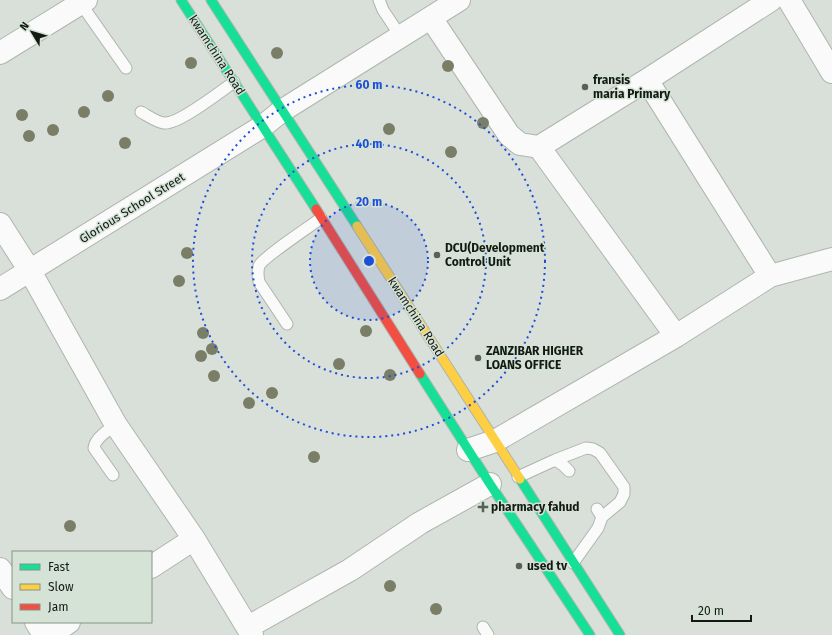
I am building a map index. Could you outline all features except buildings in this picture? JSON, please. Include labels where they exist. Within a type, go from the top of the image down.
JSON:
[{"type":"main road","name":"kwamchina Road","points":[[181,0],[322,218],[468,450],[590,635]]},
{"type":"main road","name":"kwamchina Road","points":[[211,0],[620,635]]},
{"type":"street","name":"Glorious School Street","points":[[0,289],[263,126],[283,110],[459,0]]},
{"type":"street","points":[[431,18],[509,135],[520,144],[539,147],[647,80],[771,0]]},
{"type":"street","points":[[789,0],[832,72]]},
{"type":"street","points":[[0,54],[82,1]]},
{"type":"street","points":[[647,80],[770,276]]},
{"type":"street","points":[[539,147],[676,336]]},
{"type":"street","points":[[0,224],[30,271],[116,425],[194,539],[250,631],[350,570],[420,523],[490,484]]},
{"type":"street","points":[[468,450],[495,441],[676,336],[770,276],[832,259]]},
{"type":"street","points":[[152,566],[194,539]]},
{"type":"street","points":[[0,569],[12,587]]},
{"type":"street","points":[[37,623],[44,635]]},
{"type":"street","points":[[50,635],[68,623]]},
{"type":"lane","points":[[379,0],[383,10],[401,37]]},
{"type":"lane","points":[[82,1],[126,68]]},
{"type":"lane","points":[[141,112],[164,123],[174,121],[203,104],[234,82]]},
{"type":"lane","points":[[287,324],[260,282],[257,274],[260,265],[286,242],[322,218]]},
{"type":"lane","points":[[113,475],[94,448],[94,444],[106,432],[116,425]]},
{"type":"lane","points":[[518,477],[586,448],[593,449],[600,453],[624,487],[624,494],[620,502],[600,513],[598,528],[573,563]]},
{"type":"lane","points":[[556,460],[569,471]]},
{"type":"traffic: fast","points":[[181,0],[316,209]]},
{"type":"traffic: fast","points":[[211,0],[357,226]]},
{"type":"traffic: fast","points":[[420,374],[490,484],[590,635]]},
{"type":"traffic: fast","points":[[520,479],[620,635]]},
{"type":"traffic: slow","points":[[357,226],[520,479]]},
{"type":"traffic: jam","points":[[316,209],[420,374]]},
{"type":"place","name":"fransis maria Primary","points":[[585,87]]},
{"type":"place","name":"DCU(Development Control Unit","points":[[437,255]]},
{"type":"place","name":"ZANZIBAR HIGHER LOANS OFFICE","points":[[478,358]]},
{"type":"place","name":"pharmacy fahud","points":[[483,507]]},
{"type":"place","name":"used tv","points":[[519,566]]}]
